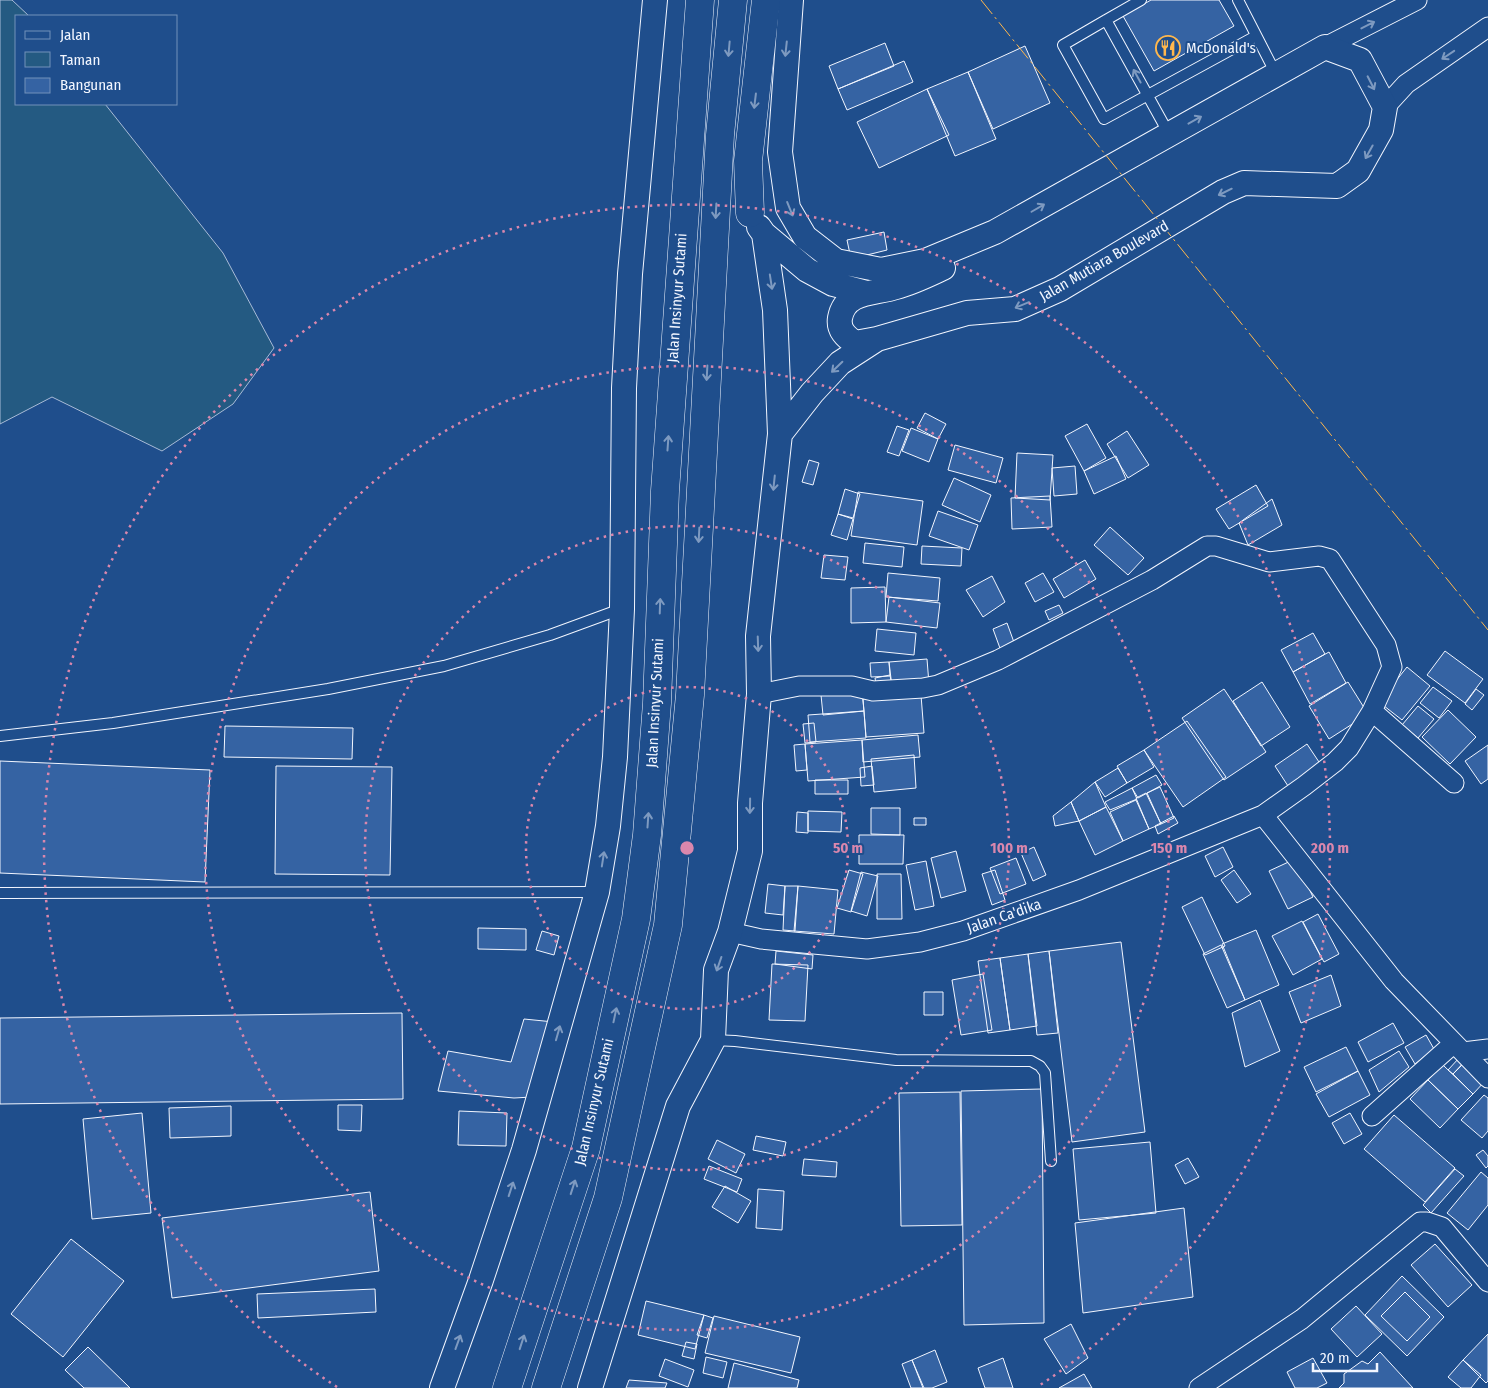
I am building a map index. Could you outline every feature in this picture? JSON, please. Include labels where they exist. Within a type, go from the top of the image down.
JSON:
[{"type":"highway","name":"Jalan Insinyur Sutami","points":[[507,1388],[586,1148],[636,920],[647,835],[657,703],[665,491],[678,283],[700,0]]},
{"type":"highway","name":"Jalan Insinyur Sutami","points":[[546,1388],[608,1198],[668,924],[690,695],[720,136],[733,0]]},
{"type":"highway","points":[[757,223],[748,161],[766,0]]},
{"type":"street","points":[[442,1388],[481,1280],[524,1150],[597,892],[608,826],[614,757],[622,609],[625,369],[630,274],[655,0]]},
{"type":"street","points":[[791,0],[780,152],[788,208],[805,237],[836,261],[881,270],[925,261],[995,232],[1325,47],[1417,0]]},
{"type":"street","points":[[1325,47],[1360,60],[1385,107],[1406,84],[1488,27]]},
{"type":"street","name":"Jalan Mutiara Boulevard","points":[[780,434],[806,399],[840,363],[877,339],[967,313],[1015,308],[1060,289],[1223,192],[1244,183],[1337,186],[1358,171],[1381,130],[1385,107]]},
{"type":"street","points":[[757,223],[807,270],[833,284],[867,293]]},
{"type":"street","points":[[590,1388],[678,1106],[713,1040],[716,970],[730,932],[750,851],[750,803],[759,694],[758,636],[780,434],[775,310],[757,223]]},
{"type":"street","points":[[877,339],[855,342],[844,336],[839,321],[842,309],[850,300],[867,293],[896,288],[966,259],[995,232]]},
{"type":"street","name":"Jalan Ca'dika","points":[[730,932],[761,939],[867,949],[920,942],[963,931],[1079,890],[1263,815],[1335,762],[1349,748],[1372,711],[1392,667],[1386,645],[1330,559],[1319,556],[1269,562],[1216,546],[1207,546],[1152,580],[998,660],[938,685],[923,688],[873,691],[852,686],[798,686],[759,694]]},
{"type":"street","points":[[1372,711],[1454,783]]},
{"type":"street","points":[[1263,815],[1394,981],[1488,1078]]},
{"type":"street","points":[[1372,1116],[1458,1048],[1488,1049]]},
{"type":"street","points":[[1199,1388],[1302,1319],[1420,1222],[1427,1222],[1442,1227],[1488,1282]]},
{"type":"lane","points":[[1141,0],[1064,45],[1104,119],[1256,36]]},
{"type":"lane","points":[[1238,0],[1276,74]]},
{"type":"lane","points":[[1106,20],[1169,134]]},
{"type":"lane","points":[[0,736],[113,723],[328,689],[444,666],[533,641],[622,609]]},
{"type":"lane","points":[[0,892],[597,892]]},
{"type":"lane","points":[[713,1040],[896,1060],[1031,1061],[1040,1066],[1045,1073],[1051,1161]]},
{"type":"green space","points":[[0,0],[12,0],[28,15],[15,15],[15,105],[106,105],[223,253],[274,348],[233,404],[162,451],[52,397],[0,424]]},
{"type":"building","name":"McDonald's","points":[[1151,0],[1219,0],[1234,26],[1154,71],[1123,16]]},
{"type":"building","points":[[885,43],[894,66],[838,89],[829,66]]},
{"type":"building","points":[[1025,46],[1050,103],[993,129],[968,72]]},
{"type":"building","points":[[904,61],[913,82],[847,110],[838,89]]},
{"type":"building","points":[[968,72],[996,139],[955,156],[927,89]]},
{"type":"building","points":[[927,89],[949,135],[879,168],[857,122]]},
{"type":"building","points":[[884,232],[887,250],[851,259],[847,240]]},
{"type":"building","points":[[925,413],[946,424],[938,439],[917,428]]},
{"type":"building","points":[[1087,424],[1106,458],[1084,471],[1065,436]]},
{"type":"building","points":[[897,426],[909,430],[899,456],[887,452]]},
{"type":"building","points":[[911,428],[938,439],[929,462],[902,451]]},
{"type":"building","points":[[1127,431],[1149,465],[1128,478],[1107,444]]},
{"type":"building","points":[[955,445],[1003,458],[996,483],[948,470]]},
{"type":"building","points":[[1017,453],[1053,455],[1050,500],[1015,498]]},
{"type":"building","points":[[1116,456],[1126,479],[1094,494],[1084,471]]},
{"type":"building","points":[[809,460],[819,463],[813,485],[802,482]]},
{"type":"building","points":[[1075,466],[1077,494],[1054,496],[1052,468]]},
{"type":"building","points":[[954,478],[991,495],[980,522],[942,505]]},
{"type":"building","points":[[1256,485],[1268,506],[1229,529],[1216,509]]},
{"type":"building","points":[[845,489],[860,494],[853,518],[838,514]]},
{"type":"building","points":[[858,492],[923,501],[917,545],[851,536]]},
{"type":"building","points":[[1050,496],[1052,527],[1012,529],[1011,498]]},
{"type":"building","points":[[1272,499],[1282,525],[1248,545],[1239,523]]},
{"type":"building","points":[[938,511],[978,525],[969,550],[929,536]]},
{"type":"building","points":[[838,514],[853,519],[847,540],[831,535]]},
{"type":"building","points":[[1110,527],[1144,558],[1128,575],[1094,545]]},
{"type":"building","points":[[865,543],[904,547],[902,567],[863,563]]},
{"type":"building","points":[[922,546],[962,548],[961,566],[921,564]]},
{"type":"building","points":[[824,555],[848,557],[845,580],[821,578]]},
{"type":"building","points":[[1085,560],[1096,579],[1064,598],[1053,579]]},
{"type":"building","points":[[888,573],[940,578],[938,601],[886,597]]},
{"type":"building","points":[[1043,573],[1054,592],[1035,602],[1025,583]]},
{"type":"building","points":[[992,576],[1005,602],[983,617],[966,590]]},
{"type":"building","points":[[885,587],[886,622],[851,623],[851,588]]},
{"type":"building","points":[[889,597],[940,603],[937,628],[886,622]]},
{"type":"building","points":[[1059,605],[1063,613],[1049,620],[1045,611]]},
{"type":"building","points":[[1007,623],[1015,645],[1001,651],[993,629]]},
{"type":"building","points":[[877,629],[916,633],[914,655],[875,651]]},
{"type":"building","points":[[1313,633],[1325,654],[1293,672],[1281,650]]},
{"type":"building","points":[[1445,651],[1483,679],[1465,703],[1427,675]]},
{"type":"building","points":[[1329,652],[1346,683],[1310,704],[1293,672]]},
{"type":"building","points":[[927,659],[929,684],[892,687],[889,662]]},
{"type":"building","points":[[889,662],[890,676],[871,677],[870,663]]},
{"type":"building","points":[[1407,667],[1430,686],[1402,720],[1379,702]]},
{"type":"building","points":[[890,675],[892,687],[877,690],[875,678]]},
{"type":"building","points":[[1262,682],[1290,727],[1261,746],[1233,701]]},
{"type":"building","points":[[1348,682],[1368,714],[1329,739],[1309,706]]},
{"type":"building","points":[[1433,687],[1452,701],[1439,718],[1420,703]]},
{"type":"building","points":[[1224,689],[1266,752],[1224,780],[1182,718]]},
{"type":"building","points":[[1476,689],[1484,695],[1472,710],[1465,704]]},
{"type":"building","points":[[862,691],[864,711],[823,715],[821,695]]},
{"type":"building","points":[[921,695],[924,733],[866,737],[863,699]]},
{"type":"building","points":[[1418,706],[1434,719],[1418,738],[1402,725]]},
{"type":"building","points":[[1448,710],[1476,737],[1450,764],[1422,737]]},
{"type":"building","points":[[864,711],[866,738],[810,742],[808,715]]},
{"type":"building","points":[[1187,721],[1226,777],[1183,807],[1144,750]]},
{"type":"building","points":[[814,723],[816,742],[805,743],[803,724]]},
{"type":"building","points":[[225,726],[353,728],[352,759],[224,757]]},
{"type":"building","points":[[918,735],[920,757],[863,762],[862,740]]},
{"type":"building","points":[[862,740],[865,777],[808,781],[805,744]]},
{"type":"building","points":[[805,744],[807,770],[796,771],[794,745]]},
{"type":"building","points":[[1307,744],[1321,765],[1288,786],[1275,766]]},
{"type":"building","points":[[1488,745],[1488,779],[1481,784],[1465,761]]},
{"type":"building","points":[[1144,750],[1154,767],[1127,783],[1117,766]]},
{"type":"building","points":[[914,755],[916,788],[874,792],[871,759]]},
{"type":"building","points":[[0,761],[210,770],[205,882],[0,873]]},
{"type":"building","points":[[276,766],[392,767],[390,875],[275,874]]},
{"type":"building","points":[[872,766],[874,785],[861,786],[860,768]]},
{"type":"building","points":[[1118,768],[1127,783],[1105,797],[1095,782]]},
{"type":"building","points":[[1156,775],[1162,785],[1138,798],[1132,788]]},
{"type":"building","points":[[815,780],[848,780],[848,794],[815,794]]},
{"type":"building","points":[[1095,782],[1106,807],[1079,821],[1071,802]]},
{"type":"building","points":[[1160,787],[1174,818],[1161,824],[1147,793]]},
{"type":"building","points":[[1132,788],[1137,799],[1110,810],[1105,802]]},
{"type":"building","points":[[1146,793],[1161,824],[1149,829],[1136,798]]},
{"type":"building","points":[[1136,800],[1149,829],[1123,841],[1110,812]]},
{"type":"building","points":[[1071,802],[1079,821],[1055,826],[1053,816]]},
{"type":"building","points":[[1106,807],[1123,841],[1095,855],[1079,821]]},
{"type":"building","points":[[871,808],[900,808],[900,835],[871,834]]},
{"type":"building","points":[[808,811],[842,812],[841,832],[808,831]]},
{"type":"building","points":[[797,812],[808,813],[808,833],[796,832]]},
{"type":"building","points":[[1174,816],[1178,823],[1158,834],[1155,826]]},
{"type":"building","points":[[914,818],[926,818],[926,825],[914,825]]},
{"type":"building","points":[[859,835],[904,835],[903,864],[859,864]]},
{"type":"building","points":[[1034,847],[1046,875],[1033,881],[1021,853]]},
{"type":"building","points":[[1223,847],[1233,867],[1215,877],[1205,856]]},
{"type":"building","points":[[956,851],[966,891],[941,898],[931,858]]},
{"type":"building","points":[[1016,858],[1026,884],[1000,894],[990,868]]},
{"type":"building","points":[[1295,859],[1313,897],[1288,909],[1269,871]]},
{"type":"building","points":[[926,861],[934,906],[915,910],[906,865]]},
{"type":"building","points":[[849,870],[863,874],[851,912],[837,908]]},
{"type":"building","points":[[995,870],[1005,900],[992,905],[982,874]]},
{"type":"building","points":[[1234,870],[1251,894],[1237,903],[1221,880]]},
{"type":"building","points":[[861,872],[878,876],[867,916],[851,911]]},
{"type":"building","points":[[877,874],[901,874],[902,919],[877,919]]},
{"type":"building","points":[[768,884],[785,886],[783,915],[765,913]]},
{"type":"building","points":[[785,886],[798,886],[795,931],[783,930]]},
{"type":"building","points":[[798,886],[838,890],[834,934],[794,931]]},
{"type":"building","points":[[1202,897],[1225,946],[1205,955],[1182,907]]},
{"type":"building","points":[[1318,914],[1339,954],[1324,962],[1303,922]]},
{"type":"building","points":[[1302,921],[1322,959],[1293,975],[1272,936]]},
{"type":"building","points":[[478,928],[526,929],[526,950],[478,949]]},
{"type":"building","points":[[1256,930],[1279,985],[1245,1000],[1222,944]]},
{"type":"building","points":[[542,931],[559,936],[554,955],[536,950]]},
{"type":"building","points":[[1121,942],[1145,1132],[1072,1142],[1049,951]]},
{"type":"building","points":[[1221,945],[1245,1000],[1227,1008],[1203,954]]},
{"type":"building","points":[[776,951],[813,955],[812,969],[775,964]]},
{"type":"building","points":[[1049,951],[1058,1033],[1037,1035],[1028,954]]},
{"type":"building","points":[[1028,954],[1037,1026],[1010,1030],[1000,958]]},
{"type":"building","points":[[1000,958],[1010,1030],[988,1033],[978,961]]},
{"type":"building","points":[[772,964],[808,965],[805,1021],[769,1020]]},
{"type":"building","points":[[983,974],[992,1030],[961,1035],[952,980]]},
{"type":"building","points":[[1331,975],[1341,1006],[1301,1023],[1289,992]]},
{"type":"building","points":[[924,992],[943,992],[943,1015],[924,1015]]},
{"type":"building","points":[[1260,1000],[1280,1051],[1245,1067],[1232,1013]]},
{"type":"building","points":[[402,1013],[403,1099],[0,1104],[0,1018]]},
{"type":"building","points":[[524,1019],[554,1022],[532,1097],[514,1098],[438,1091],[448,1051],[511,1062]]},
{"type":"building","points":[[1393,1023],[1404,1043],[1368,1062],[1358,1042]]},
{"type":"building","points":[[1426,1035],[1434,1049],[1415,1064],[1405,1047]]},
{"type":"building","points":[[1346,1047],[1358,1071],[1316,1092],[1304,1067]]},
{"type":"building","points":[[1399,1051],[1409,1067],[1379,1092],[1369,1070]]},
{"type":"building","points":[[1459,1058],[1464,1063],[1453,1074],[1448,1070]]},
{"type":"building","points":[[1466,1060],[1486,1080],[1473,1094],[1453,1074]]},
{"type":"building","points":[[1443,1065],[1473,1094],[1458,1109],[1428,1080]]},
{"type":"building","points":[[1358,1071],[1370,1095],[1329,1117],[1316,1094]]},
{"type":"building","points":[[1428,1080],[1458,1109],[1440,1128],[1410,1099]]},
{"type":"building","points":[[1042,1089],[1044,1323],[964,1325],[961,1091]]},
{"type":"building","points":[[960,1092],[962,1225],[901,1226],[899,1093]]},
{"type":"building","points":[[1484,1095],[1488,1098],[1488,1131],[1482,1138],[1461,1120]]},
{"type":"building","points":[[338,1105],[362,1105],[361,1131],[338,1130]]},
{"type":"building","points":[[231,1106],[231,1136],[170,1138],[169,1108]]},
{"type":"building","points":[[459,1111],[507,1113],[506,1146],[458,1145]]},
{"type":"building","points":[[142,1113],[151,1213],[92,1219],[83,1119]]},
{"type":"building","points":[[1350,1113],[1362,1134],[1344,1144],[1332,1123]]},
{"type":"building","points":[[1394,1115],[1455,1168],[1425,1202],[1364,1149]]},
{"type":"building","points":[[756,1136],[786,1142],[783,1156],[753,1150]]},
{"type":"building","points":[[717,1140],[745,1154],[736,1173],[708,1159]]},
{"type":"building","points":[[1150,1142],[1156,1213],[1079,1220],[1073,1149]]},
{"type":"building","points":[[1483,1150],[1488,1156],[1488,1166],[1486,1168],[1476,1155]]},
{"type":"building","points":[[1188,1158],[1199,1177],[1185,1184],[1175,1165]]},
{"type":"building","points":[[804,1159],[837,1162],[836,1177],[802,1175]]},
{"type":"building","points":[[709,1166],[742,1179],[737,1192],[704,1179]]},
{"type":"building","points":[[1455,1169],[1464,1176],[1431,1213],[1423,1205]]},
{"type":"building","points":[[1481,1172],[1488,1178],[1488,1205],[1468,1230],[1447,1213]]},
{"type":"building","points":[[725,1186],[751,1201],[738,1223],[712,1207]]},
{"type":"building","points":[[758,1189],[784,1191],[782,1230],[756,1228]]},
{"type":"building","points":[[370,1192],[379,1271],[172,1298],[162,1218]]},
{"type":"building","points":[[1184,1208],[1193,1297],[1083,1313],[1075,1223]]},
{"type":"building","points":[[71,1239],[124,1281],[63,1357],[11,1314]]},
{"type":"building","points":[[1435,1244],[1472,1285],[1448,1307],[1411,1265]]},
{"type":"building","points":[[1402,1276],[1444,1317],[1407,1356],[1365,1315]]},
{"type":"building","points":[[375,1289],[376,1312],[258,1318],[257,1294]]},
{"type":"building","points":[[1405,1292],[1430,1317],[1407,1341],[1381,1316]]},
{"type":"building","points":[[646,1301],[704,1315],[695,1349],[638,1335]]},
{"type":"building","points":[[1356,1306],[1382,1334],[1357,1357],[1331,1329]]},
{"type":"building","points":[[704,1315],[713,1318],[707,1338],[697,1335]]},
{"type":"building","points":[[714,1316],[800,1337],[791,1373],[705,1353]]},
{"type":"building","points":[[1071,1324],[1088,1358],[1066,1374],[1044,1339]]},
{"type":"building","points":[[1488,1334],[1488,1381],[1486,1383],[1463,1360]]},
{"type":"building","points":[[686,1342],[697,1344],[694,1359],[682,1356]]},
{"type":"building","points":[[88,1347],[130,1388],[84,1388],[65,1370]]},
{"type":"building","points":[[935,1350],[947,1382],[932,1388],[924,1388],[912,1360]]},
{"type":"building","points":[[1380,1352],[1413,1388],[1339,1388],[1344,1383],[1344,1374],[1362,1361],[1368,1364]]},
{"type":"building","points":[[706,1357],[727,1362],[723,1378],[703,1373]]},
{"type":"building","points":[[1003,1358],[1013,1388],[985,1388],[978,1368]]},
{"type":"building","points":[[1313,1358],[1327,1383],[1317,1388],[1295,1388],[1287,1372]]},
{"type":"building","points":[[665,1359],[694,1370],[688,1387],[659,1376]]},
{"type":"building","points":[[912,1360],[923,1388],[911,1388],[902,1364]]},
{"type":"building","points":[[1463,1360],[1481,1375],[1471,1388],[1461,1388],[1448,1377]]},
{"type":"building","points":[[734,1363],[799,1380],[797,1388],[728,1388]]},
{"type":"building","points":[[1084,1374],[1092,1388],[1059,1388]]},
{"type":"building","points":[[629,1380],[667,1383],[665,1388],[626,1388]]},
{"type":"power","points":[[981,0],[1488,630]]},
{"type":"place","name":"McDonald's","points":[[1168,48]]}]
